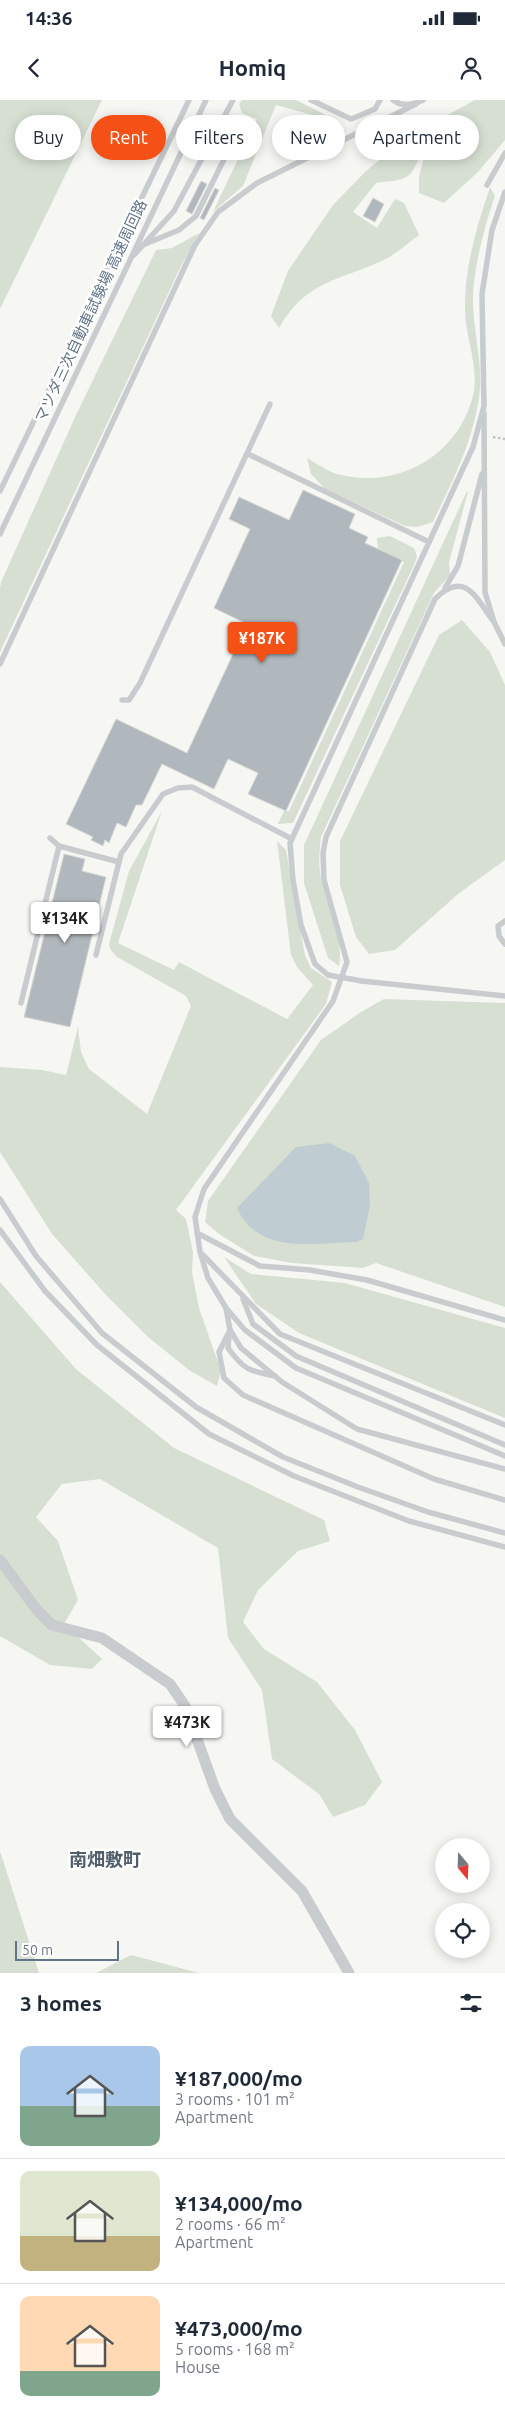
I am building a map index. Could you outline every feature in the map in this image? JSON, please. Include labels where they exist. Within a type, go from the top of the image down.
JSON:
[{"type":"street","points":[[0,1560],[36,1610],[52,1624],[102,1638],[170,1684],[186,1706],[215,1789],[230,1819],[302,1891],[349,1973]]},
{"type":"lane","points":[[0,491],[189,100]]},
{"type":"lane","name":"マツダ三次自動車試験場 高速周回路","points":[[0,534],[206,100]]},
{"type":"lane","points":[[129,260],[174,212],[233,100]]},
{"type":"lane","points":[[311,100],[351,119],[375,109],[380,100]]},
{"type":"lane","points":[[393,100],[399,105],[416,104]]},
{"type":"lane","points":[[0,664],[195,245],[218,212],[257,183],[424,100]]},
{"type":"lane","points":[[487,185],[505,153]]},
{"type":"lane","points":[[143,245],[179,230],[196,216],[224,160]]},
{"type":"lane","points":[[494,622],[485,592],[482,294],[492,230],[505,192]]},
{"type":"lane","points":[[122,700],[129,700],[140,683],[270,404]]},
{"type":"lane","points":[[484,406],[473,446],[290,844],[293,880],[301,925],[315,964],[328,975],[362,981],[505,996]]},
{"type":"lane","points":[[248,454],[429,542]]},
{"type":"lane","points":[[484,465],[458,566],[445,588],[435,599],[326,837],[323,853],[324,880],[347,962],[333,1001],[204,1189],[195,1217],[200,1252],[208,1278],[226,1308],[245,1330],[296,1368],[505,1456]]},
{"type":"lane","points":[[445,588],[457,584],[470,589],[494,622],[505,644]]},
{"type":"lane","points":[[96,955],[121,854],[163,794],[178,788],[192,786],[292,839]]},
{"type":"lane","points":[[50,838],[59,846],[120,862]]},
{"type":"lane","points":[[21,1003],[59,846]]},
{"type":"lane","points":[[505,921],[498,926],[498,936],[505,944]]},
{"type":"lane","points":[[0,1199],[36,1256],[102,1333],[196,1407],[283,1457],[402,1503],[505,1533]]},
{"type":"lane","points":[[0,1230],[46,1291],[97,1345],[209,1434],[294,1476],[409,1521],[505,1547]]},
{"type":"lane","points":[[197,1233],[260,1266],[310,1270],[367,1280],[505,1320]]},
{"type":"lane","points":[[200,1252],[280,1334],[505,1425]]},
{"type":"lane","points":[[242,1296],[253,1324],[296,1356],[505,1445]]},
{"type":"lane","points":[[226,1308],[230,1330],[228,1348],[237,1360],[251,1372],[276,1376]]},
{"type":"lane","points":[[230,1330],[241,1348],[276,1376],[357,1429],[505,1469]]},
{"type":"lane","points":[[230,1330],[219,1352],[224,1378],[243,1395],[434,1478],[505,1500]]},
{"type":"shaded area","points":[[0,100],[102,100],[95,115],[91,115],[91,123],[81,143],[81,115],[15,115],[15,160],[73,160],[0,309]]},
{"type":"shaded area","points":[[242,100],[296,100],[326,115],[312,115],[276,105],[262,139],[262,115],[242,113],[239,104]]},
{"type":"shaded area","points":[[475,100],[505,100],[505,140],[478,172],[444,203],[419,193],[419,176],[424,160],[479,160],[479,115],[448,115]]},
{"type":"shaded area","points":[[238,160],[254,160],[243,186],[213,212]]},
{"type":"shaded area","points":[[380,160],[419,160],[408,176],[400,180],[376,183],[353,212],[377,228],[395,199],[404,203],[419,235],[384,260],[338,278],[312,291],[289,312],[279,328],[271,316],[288,271],[333,205]]},
{"type":"shaded area","points":[[490,187],[495,196],[480,247],[473,300],[480,386],[472,431],[461,462],[433,522],[417,527],[405,526],[325,489],[311,474],[307,458],[337,474],[359,478],[381,477],[402,472],[422,464],[439,452],[453,436],[465,418],[475,385],[475,374],[465,317],[467,275],[473,245]]},
{"type":"shaded area","points":[[199,233],[181,266],[0,652],[0,587],[2,580],[76,415],[156,250],[172,248]]},
{"type":"shaded area","points":[[467,491],[449,562],[450,575],[434,593],[321,837],[319,854],[320,872],[338,935],[339,966],[328,958],[304,883],[304,845]]},
{"type":"shaded area","points":[[390,536],[414,548],[417,557],[414,565],[293,823],[278,824],[284,811],[289,811],[404,562],[378,549],[377,538]]},
{"type":"shaded area","points":[[462,620],[490,652],[505,685],[505,860],[458,894],[395,950],[369,954],[356,937],[340,885],[340,841],[439,635]]},
{"type":"shaded area","points":[[162,811],[118,943],[174,970],[179,962],[287,1019],[313,985],[297,967],[291,955],[277,841],[286,850],[305,955],[311,968],[332,982],[326,1004],[176,1210],[186,1219],[193,1252],[192,1272],[199,1308],[221,1371],[217,1386],[189,1370],[148,1337],[106,1295],[52,1234],[0,1152],[0,1067],[42,1070],[66,1075],[78,1027],[81,1052],[89,1069],[147,1114],[191,1006],[186,996],[117,957],[110,949],[109,944],[129,871]]},
{"type":"shaded area","points":[[384,999],[505,1003],[505,1307],[376,1263],[363,1268],[292,1263],[254,1256],[219,1234],[205,1222],[208,1201],[321,1040],[361,1012]]},
{"type":"shaded area","points":[[329,1143],[355,1156],[369,1183],[370,1206],[363,1239],[356,1242],[288,1243],[273,1240],[258,1233],[246,1223],[237,1208],[296,1147]]},
{"type":"shaded area","points":[[224,1257],[251,1274],[345,1283],[505,1328],[505,1418],[299,1333],[256,1304]]},
{"type":"shaded area","points":[[0,1282],[76,1369],[174,1448],[324,1520],[330,1541],[298,1551],[258,1590],[243,1622],[264,1649],[317,1682],[355,1730],[382,1782],[365,1805],[333,1817],[319,1794],[272,1759],[262,1690],[228,1638],[218,1548],[100,1479],[62,1484],[36,1517],[58,1541],[78,1600],[64,1624],[102,1659],[92,1669],[50,1665],[0,1636]]},
{"type":"shaded area","points":[[0,1852],[1,1854],[39,1973],[0,1973]]},
{"type":"shaded area","points":[[131,1955],[199,1973],[96,1973]]},
{"type":"building","points":[[201,181],[207,184],[192,214],[186,211]]},
{"type":"building","points":[[215,188],[219,190],[204,220],[200,218]]},
{"type":"building","points":[[373,198],[384,204],[375,222],[363,216]]},
{"type":"building","points":[[303,490],[355,514],[349,528],[368,537],[365,543],[402,560],[286,811],[248,794],[258,773],[228,759],[214,789],[162,764],[142,805],[136,805],[126,827],[117,823],[109,843],[105,840],[103,846],[91,840],[93,837],[66,824],[116,719],[187,753],[247,624],[214,608],[250,529],[229,519],[239,497],[289,520]]},
{"type":"building","points":[[64,854],[85,859],[82,871],[106,877],[70,1027],[24,1017]]},
{"type":"district","name":"南畑敷町","points":[[105,1860]]}]
